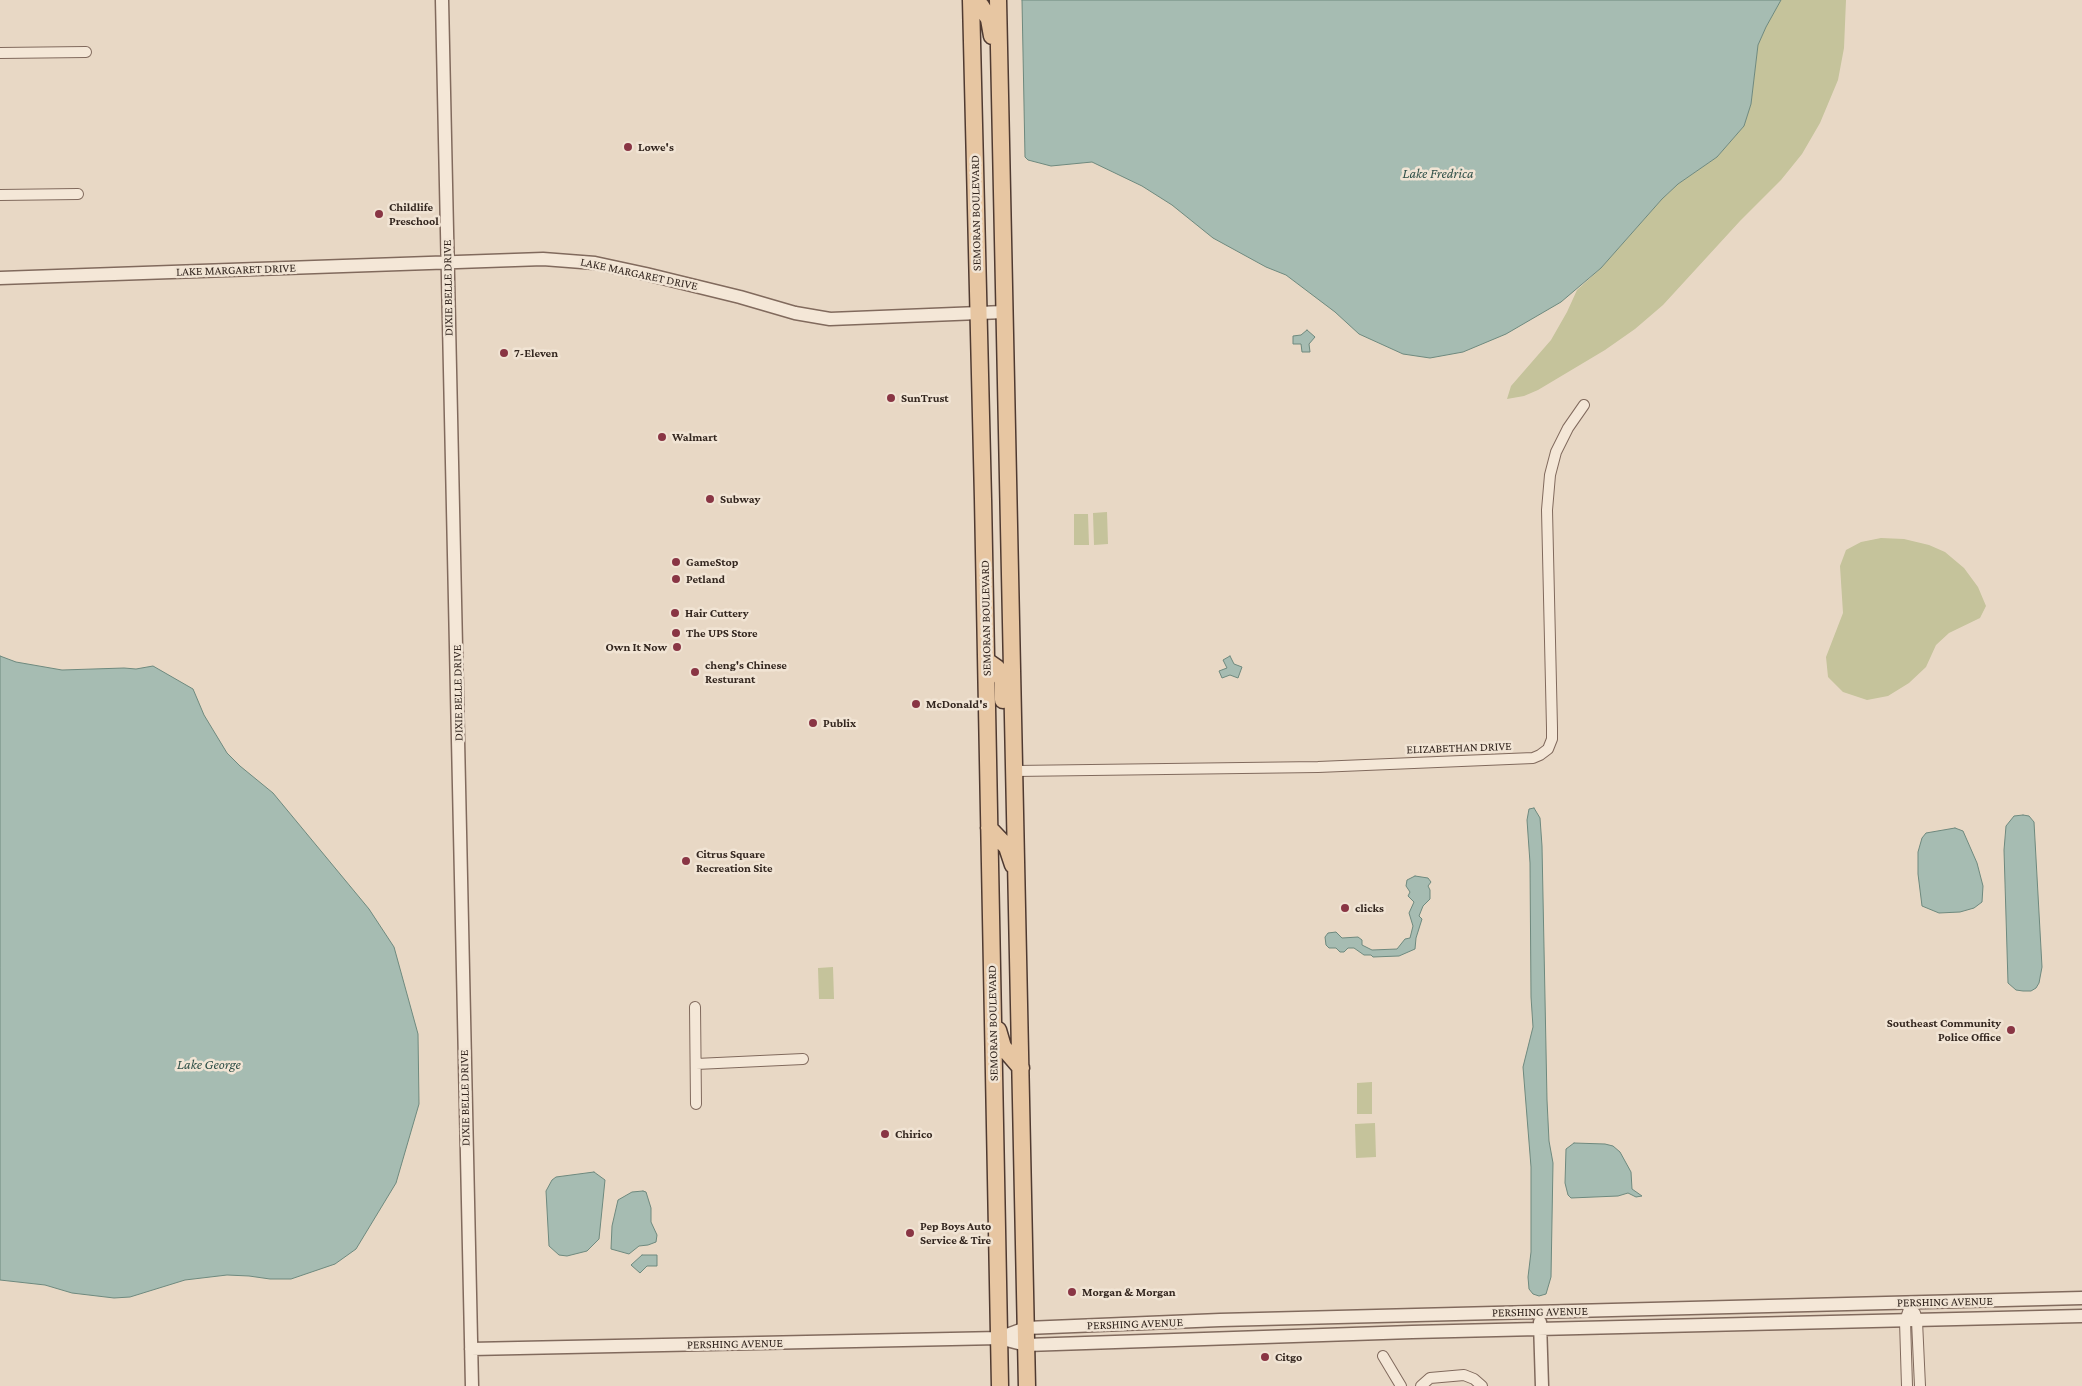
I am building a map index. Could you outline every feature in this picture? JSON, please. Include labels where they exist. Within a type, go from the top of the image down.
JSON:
[{"type":"main road","points":[[972,0],[981,6],[989,19],[1000,70]]},
{"type":"main road","name":"SEMORAN BOULEVARD","points":[[972,0],[1000,1386]]},
{"type":"main road","name":"SEMORAN BOULEVARD","points":[[998,0],[1016,771],[1027,1386]]},
{"type":"main road","points":[[986,661],[997,668],[1003,681],[1004,732],[1015,746]]},
{"type":"main road","points":[[990,828],[1007,847],[1018,879]]},
{"type":"main road","points":[[993,1016],[1003,1047],[1021,1068]]},
{"type":"street","name":"DIXIE BELLE DRIVE","points":[[442,0],[459,714],[462,951],[472,1386]]},
{"type":"street","points":[[0,53],[86,52]]},
{"type":"street","points":[[0,196],[78,194]]},
{"type":"street","name":"LAKE MARGARET DRIVE","points":[[0,278],[543,259],[595,264],[731,294],[796,312],[830,319],[1004,312]]},
{"type":"street","name":"ELIZABETHAN DRIVE","points":[[1016,771],[1318,766],[1533,758],[1540,755],[1548,748],[1552,739],[1547,510],[1550,475],[1556,452],[1568,428],[1584,405]]},
{"type":"street","points":[[695,1007],[696,1104]]},
{"type":"street","points":[[696,1064],[803,1059]]},
{"type":"street","name":"PERSHING AVENUE","points":[[999,1338],[1026,1328],[1289,1318],[2082,1298]]},
{"type":"street","points":[[1907,1386],[1911,1303]]},
{"type":"street","points":[[1540,1312],[1542,1386]]},
{"type":"street","points":[[1518,1330],[1519,1313]]},
{"type":"street","name":"PERSHING AVENUE","points":[[471,1349],[999,1338],[1026,1345],[1412,1332],[2082,1316]]},
{"type":"street","points":[[1911,1321],[1920,1386]]},
{"type":"street","points":[[1383,1356],[1401,1386]]},
{"type":"street","points":[[1421,1386],[1430,1378],[1464,1375],[1474,1379],[1482,1386]]},
{"type":"shaded area","points":[[1781,0],[1846,0],[1844,48],[1838,80],[1820,123],[1802,154],[1781,180],[1740,221],[1663,305],[1635,329],[1605,350],[1538,390],[1524,396],[1507,399],[1511,386],[1551,340],[1577,290],[1601,268],[1662,199],[1678,184],[1717,157],[1744,126],[1751,104],[1758,45]]},
{"type":"shaded area","points":[[1107,512],[1108,544],[1094,545],[1093,513]]},
{"type":"shaded area","points":[[1074,514],[1088,514],[1089,545],[1074,545]]},
{"type":"shaded area","points":[[1881,538],[1904,539],[1929,545],[1945,552],[1964,568],[1978,587],[1986,606],[1980,618],[1949,633],[1936,645],[1926,667],[1909,683],[1888,696],[1867,700],[1843,692],[1828,677],[1826,657],[1843,613],[1840,566],[1846,550],[1861,542]]},
{"type":"shaded area","points":[[833,967],[834,999],[819,999],[818,968]]},
{"type":"shaded area","points":[[1372,1082],[1372,1114],[1357,1114],[1357,1083]]},
{"type":"shaded area","points":[[1375,1123],[1376,1157],[1356,1158],[1355,1124]]},
{"type":"water","name":"Lake Fredrica","points":[[1022,0],[1781,0],[1758,45],[1751,104],[1744,126],[1717,157],[1678,184],[1662,199],[1601,268],[1561,302],[1506,334],[1463,352],[1430,358],[1403,354],[1359,334],[1335,312],[1286,275],[1266,267],[1213,238],[1172,205],[1142,186],[1092,162],[1051,166],[1028,160],[1025,157]]},
{"type":"water","points":[[1307,330],[1315,337],[1309,344],[1310,352],[1302,352],[1301,344],[1293,344],[1293,336],[1301,335]]},
{"type":"water","name":"Lake George","points":[[0,656],[16,662],[62,670],[136,669],[153,666],[193,689],[204,715],[227,753],[273,793],[369,909],[394,947],[418,1034],[419,1104],[396,1183],[356,1249],[335,1264],[291,1279],[227,1275],[185,1280],[130,1297],[114,1298],[72,1293],[45,1285],[0,1280]]},
{"type":"water","points":[[1230,656],[1234,664],[1242,667],[1238,678],[1230,675],[1222,678],[1219,671],[1227,668],[1223,660]]},
{"type":"water","points":[[1534,808],[1540,818],[1542,846],[1547,1100],[1549,1141],[1553,1163],[1551,1277],[1546,1294],[1539,1296],[1533,1294],[1529,1289],[1528,1277],[1531,1252],[1531,1167],[1523,1067],[1533,1027],[1530,863],[1527,820],[1529,809]]},
{"type":"water","points":[[2014,816],[2029,816],[2034,822],[2042,967],[2039,983],[2031,991],[2016,990],[2008,983],[2004,850],[2006,826]]},
{"type":"water","points":[[1955,828],[1963,831],[1977,863],[1983,886],[1982,902],[1974,908],[1960,912],[1939,913],[1922,906],[1918,874],[1918,852],[1922,838],[1926,833]]},
{"type":"water","points":[[1415,876],[1428,878],[1431,882],[1428,886],[1430,899],[1423,906],[1419,916],[1422,919],[1416,938],[1415,949],[1399,956],[1373,957],[1371,955],[1364,955],[1354,948],[1348,948],[1344,952],[1340,952],[1336,948],[1329,948],[1326,945],[1325,937],[1328,933],[1336,932],[1342,938],[1358,937],[1362,940],[1362,945],[1372,950],[1397,949],[1405,939],[1410,938],[1413,926],[1409,913],[1414,902],[1408,896],[1410,892],[1406,886],[1407,880]]},
{"type":"water","points":[[1574,1143],[1613,1146],[1620,1152],[1631,1172],[1632,1189],[1642,1196],[1636,1197],[1628,1193],[1618,1196],[1571,1198],[1568,1195],[1565,1183],[1566,1149]]},
{"type":"water","points":[[594,1172],[605,1180],[599,1239],[587,1251],[567,1256],[559,1255],[549,1246],[546,1191],[552,1180],[556,1177]]},
{"type":"water","points":[[632,1192],[646,1192],[651,1208],[651,1222],[657,1235],[656,1242],[639,1246],[629,1254],[611,1249],[612,1226],[618,1200]]},
{"type":"water","points":[[642,1255],[657,1255],[657,1266],[647,1266],[640,1273],[631,1265]]},
{"type":"place","name":"Lowe's","points":[[628,147]]},
{"type":"place","name":"Childlife Preschool","points":[[379,214]]},
{"type":"place","name":"7-Eleven","points":[[504,353]]},
{"type":"place","name":"SunTrust","points":[[891,398]]},
{"type":"place","name":"Walmart","points":[[662,437]]},
{"type":"place","name":"Subway","points":[[710,499]]},
{"type":"place","name":"GameStop","points":[[676,562]]},
{"type":"place","name":"Petland","points":[[676,579]]},
{"type":"place","name":"Hair Cuttery","points":[[675,613]]},
{"type":"place","name":"The UPS Store","points":[[676,633]]},
{"type":"place","name":"Own It Now","points":[[677,647]]},
{"type":"place","name":"cheng's Chinese Resturant","points":[[695,672]]},
{"type":"place","name":"McDonald's","points":[[916,704]]},
{"type":"place","name":"Publix","points":[[813,723]]},
{"type":"place","name":"Citrus Square Recreation Site","points":[[686,861]]},
{"type":"place","name":"clicks","points":[[1345,908]]},
{"type":"place","name":"Southeast Community Police Office","points":[[2011,1030]]},
{"type":"place","name":"Chirico","points":[[885,1134]]},
{"type":"place","name":"Pep Boys Auto Service & Tire","points":[[910,1233]]},
{"type":"place","name":"Morgan & Morgan","points":[[1072,1292]]},
{"type":"place","name":"Citgo","points":[[1265,1357]]}]
